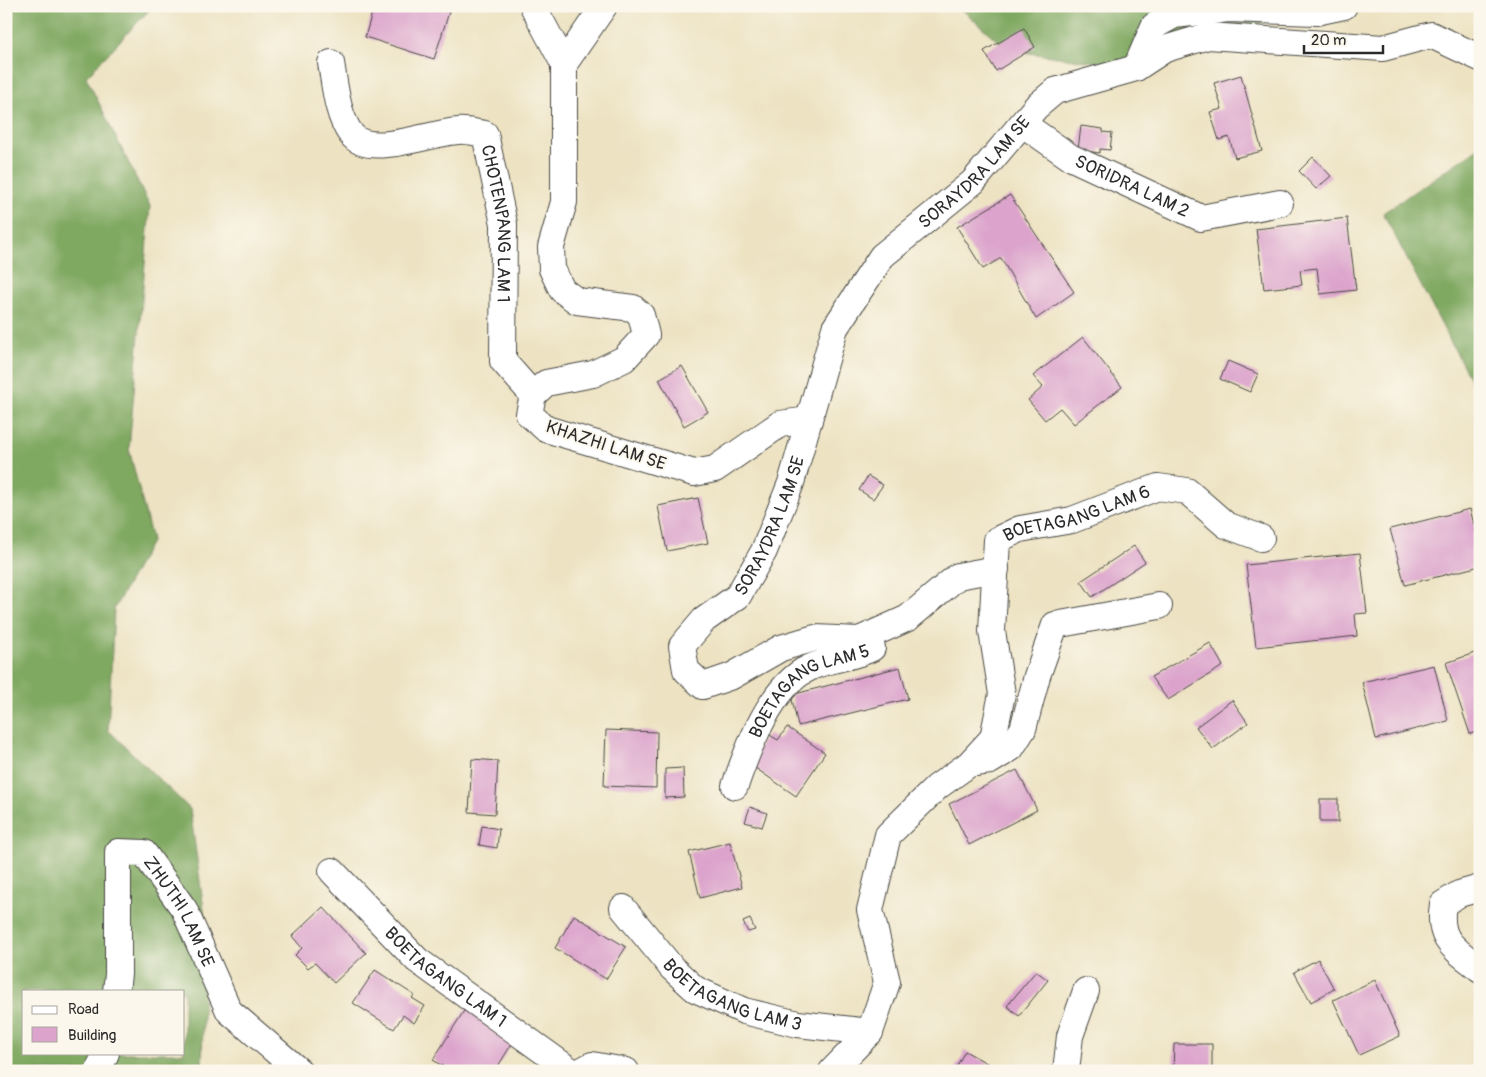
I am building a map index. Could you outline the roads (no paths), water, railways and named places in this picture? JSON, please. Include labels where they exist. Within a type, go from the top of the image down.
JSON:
[{"type":"street","points":[[533,6],[564,64],[564,202],[551,247],[552,269],[562,290],[577,301],[633,308],[641,315],[646,335],[624,360],[593,374],[546,383],[533,395]]},
{"type":"street","points":[[564,64],[604,6]]},
{"type":"street","points":[[1136,68],[1154,26],[1174,15],[1229,9],[1316,12],[1344,6]]},
{"type":"street","name":"SORAYDRA LAM SE","points":[[996,568],[958,576],[908,618],[859,640],[815,638],[781,648],[732,676],[703,686],[686,670],[682,646],[704,620],[738,596],[764,552],[791,483],[835,328],[882,256],[974,182],[1036,107],[1055,91],[1136,68],[1166,49],[1208,36],[1383,48],[1431,34],[1480,58]]},
{"type":"street","name":"CHOTENPANG LAM 1","points":[[332,64],[338,101],[351,135],[368,146],[402,142],[459,131],[485,134],[504,224],[504,361],[533,395]]},
{"type":"street","name":"SORIDRA LAM 2","points":[[1023,124],[1070,157],[1201,218],[1280,202]]},
{"type":"street","name":"KHAZHI LAM SE","points":[[533,395],[529,414],[546,429],[694,473],[714,469],[780,424],[809,420]]},
{"type":"street","name":"BOETAGANG LAM 6","points":[[996,568],[997,540],[1020,529],[1072,520],[1158,488],[1187,491],[1226,525],[1261,538]]},
{"type":"street","points":[[832,1071],[870,1032],[887,982],[870,910],[888,835],[937,787],[969,764],[993,738],[1002,694],[992,632],[996,568]]},
{"type":"street","points":[[969,764],[990,761],[1011,748],[1023,729],[1037,676],[1055,626],[1159,606]]},
{"type":"street","name":"BOETAGANG LAM 5","points":[[735,786],[744,760],[772,704],[788,681],[808,668],[831,659],[865,651],[894,636],[908,618]]},
{"type":"street","name":"ZHUTHI LAM SE","points":[[116,990],[118,974],[118,852],[144,853],[184,909],[228,1011],[298,1071]]},
{"type":"street","name":"BOETAGANG LAM 1","points":[[332,871],[417,960],[571,1071]]},
{"type":"street","points":[[1480,888],[1459,894],[1443,904],[1440,923],[1448,942],[1480,969]]},
{"type":"street","name":"BOETAGANG LAM 3","points":[[623,908],[672,968],[695,989],[753,1013],[798,1024],[870,1032]]},
{"type":"street","points":[[1066,1071],[1070,1036],[1086,991]]},
{"type":"street","points":[[98,1071],[106,1054]]},
{"type":"street","points":[[581,1071],[592,1065],[626,1071]]}]
